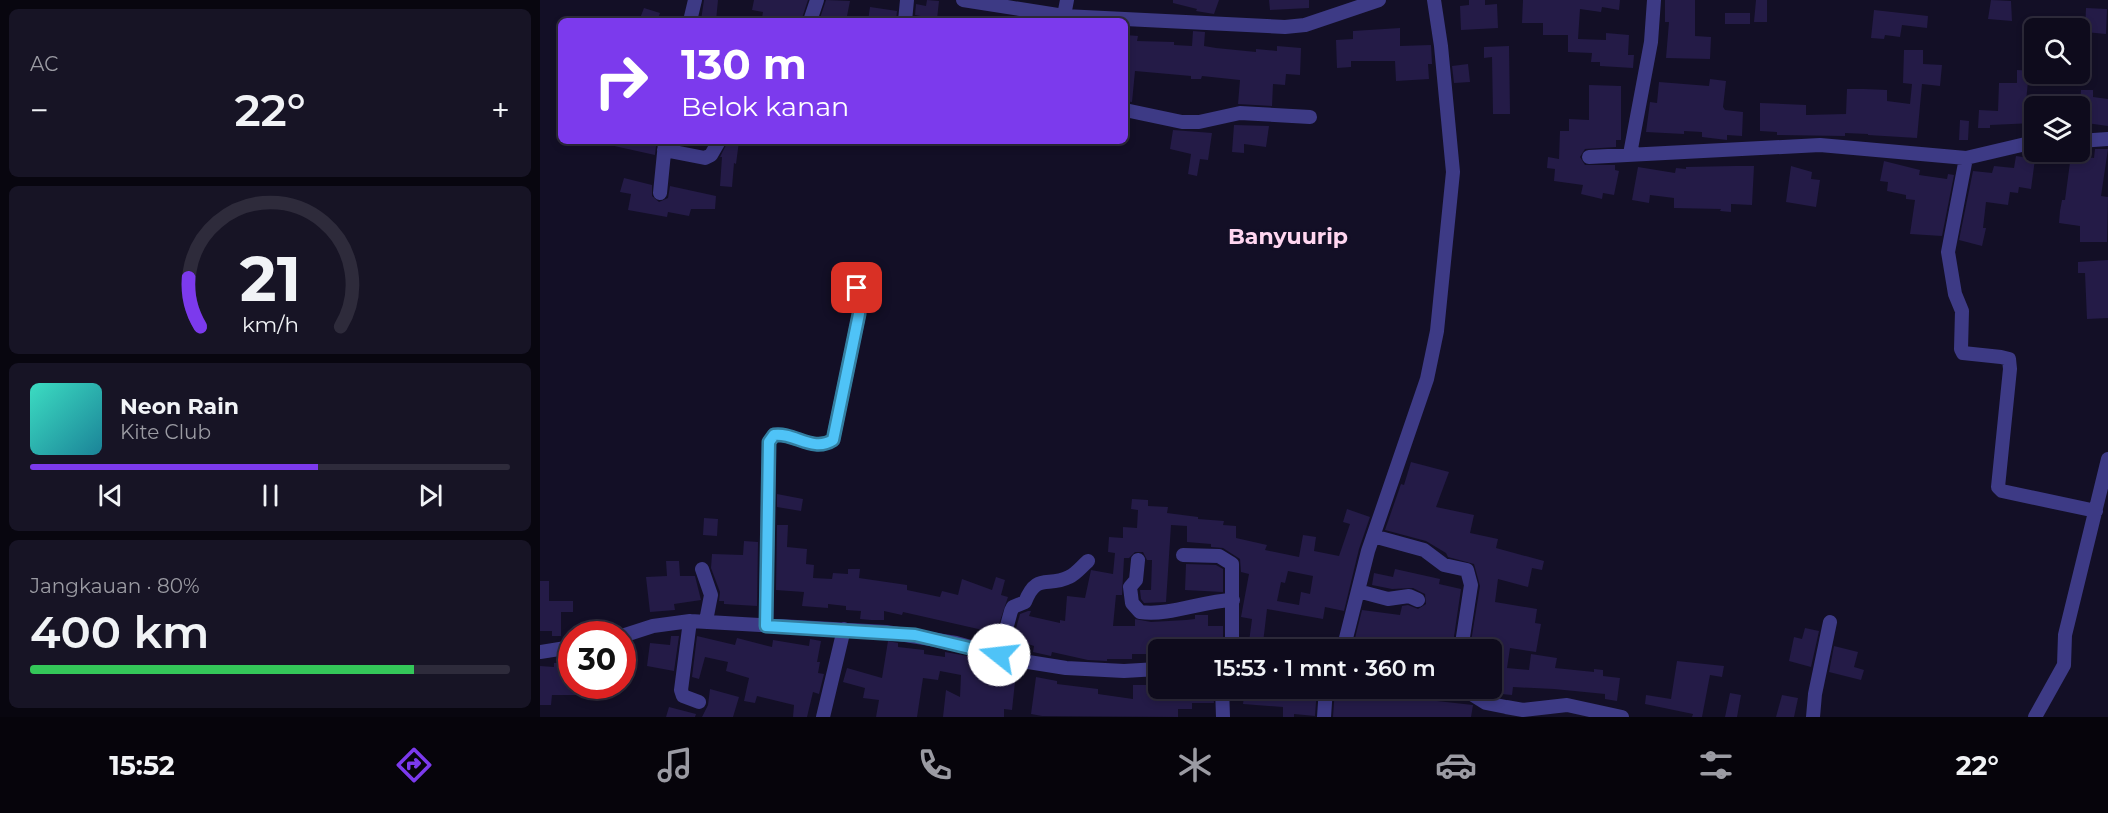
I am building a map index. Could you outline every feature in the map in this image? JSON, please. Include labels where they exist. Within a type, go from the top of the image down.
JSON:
[{"type":"street","points":[[691,18],[695,0]]},
{"type":"street","points":[[811,18],[817,0]]},
{"type":"street","points":[[904,18],[907,0]]},
{"type":"street","points":[[963,0],[1064,18],[1067,0]]},
{"type":"street","points":[[1128,21],[1285,27],[1305,25],[1379,0]]},
{"type":"street","points":[[1346,639],[1373,536],[1427,379],[1437,331],[1453,172],[1441,46],[1434,0]]},
{"type":"street","points":[[1630,154],[1651,42],[1654,0]]},
{"type":"street","points":[[1128,111],[1182,122],[1198,122],[1240,113],[1310,117]]},
{"type":"street","points":[[2090,141],[2108,140]]},
{"type":"street","points":[[660,193],[664,145],[705,158],[714,151],[718,144]]},
{"type":"street","points":[[1589,157],[1820,145],[1966,158],[2024,144]]},
{"type":"street","points":[[1966,158],[1950,232],[1949,269],[1962,311],[1961,349],[1963,353],[2009,359],[2010,369],[1998,487],[2002,491],[2096,511]]},
{"type":"street","points":[[766,626],[769,442],[774,435],[820,445],[833,440],[859,314],[860,299],[857,288]]},
{"type":"street","points":[[2035,717],[2064,665],[2066,635],[2108,459]]},
{"type":"street","points":[[1373,536],[1424,550],[1444,565],[1467,570],[1471,585],[1463,639]]},
{"type":"street","points":[[1183,555],[1219,556],[1230,561],[1233,571],[1232,639]]},
{"type":"street","points":[[1138,560],[1136,580],[1130,587],[1132,603],[1140,612],[1168,612],[1218,600],[1233,600]]},
{"type":"street","points":[[999,655],[1011,610],[1024,603],[1030,589],[1038,583],[1072,576],[1088,561]]},
{"type":"street","points":[[702,569],[711,596],[706,621]]},
{"type":"street","points":[[1358,591],[1388,599],[1409,596],[1419,600]]},
{"type":"street","points":[[636,631],[653,626],[690,621],[844,629],[915,635],[1066,668],[1124,671],[1148,670]]},
{"type":"street","points":[[690,621],[681,690],[683,696],[699,702]]},
{"type":"street","points":[[1813,717],[1815,694],[1830,622]]},
{"type":"street","points":[[823,717],[844,629]]},
{"type":"street","points":[[540,652],[558,649]]},
{"type":"street","points":[[1222,699],[1223,717]]},
{"type":"street","points":[[1324,717],[1325,699]]},
{"type":"street","points":[[1480,699],[1486,703],[1523,713],[1567,705],[1622,717]]},
{"type":"building","points":[[704,0],[718,0],[716,18],[701,18]]},
{"type":"building","points":[[754,0],[808,0],[802,18],[762,18],[763,12],[752,10]]},
{"type":"building","points":[[826,0],[850,1],[847,18],[820,18]]},
{"type":"building","points":[[927,0],[939,1],[937,18],[915,15],[916,4],[926,6]]},
{"type":"building","points":[[1173,0],[1219,0],[1214,14],[1196,11],[1197,9],[1173,3]]},
{"type":"building","points":[[1269,0],[1309,0],[1309,8],[1270,10]]},
{"type":"building","points":[[1469,0],[1485,0],[1485,5],[1497,4],[1498,28],[1461,30],[1460,6],[1469,5]]},
{"type":"building","points":[[1523,0],[1620,0],[1619,10],[1602,7],[1601,12],[1580,9],[1578,39],[1606,40],[1606,33],[1629,35],[1628,55],[1634,55],[1633,68],[1600,66],[1600,62],[1591,62],[1592,53],[1568,52],[1568,35],[1543,35],[1543,23],[1522,23]]},
{"type":"building","points":[[1665,0],[1695,0],[1695,36],[1711,37],[1710,59],[1666,58],[1669,22],[1665,22]]},
{"type":"building","points":[[1756,0],[1767,0],[1767,22],[1754,22]]},
{"type":"building","points":[[1991,0],[2011,1],[2012,21],[1988,19]]},
{"type":"building","points":[[870,7],[897,11],[896,18],[868,18]]},
{"type":"building","points":[[644,8],[660,13],[658,18],[640,18]]},
{"type":"building","points":[[2086,8],[2107,9],[2106,34],[2090,32],[2090,18],[2086,18]]},
{"type":"building","points":[[1874,10],[1928,16],[1927,28],[1902,25],[1900,37],[1885,35],[1884,39],[1871,38]]},
{"type":"building","points":[[1725,13],[1750,13],[1750,24],[1725,24]]},
{"type":"building","points":[[1400,28],[1400,46],[1431,45],[1432,64],[1428,64],[1429,79],[1396,81],[1395,61],[1351,61],[1351,67],[1337,68],[1336,40],[1353,39],[1353,31]]},
{"type":"building","points":[[1193,31],[1205,32],[1204,46],[1216,48],[1256,52],[1256,49],[1277,51],[1277,46],[1301,48],[1300,75],[1286,74],[1285,85],[1273,84],[1272,106],[1238,104],[1240,80],[1202,76],[1201,79],[1191,79],[1191,76],[1135,71],[1132,102],[1128,101],[1128,35],[1138,36],[1137,41],[1174,42],[1174,45],[1192,46]]},
{"type":"building","points":[[1509,46],[1510,114],[1493,114],[1492,57],[1484,58],[1484,47]]},
{"type":"building","points":[[1904,50],[1923,50],[1923,64],[1942,65],[1940,86],[1922,84],[1917,138],[1845,133],[1845,136],[1777,135],[1777,132],[1760,131],[1760,103],[1806,105],[1806,115],[1846,114],[1847,89],[1864,89],[1887,90],[1887,101],[1910,104],[1912,84],[1903,83]]},
{"type":"building","points":[[1468,64],[1470,82],[1454,83],[1452,66]]},
{"type":"building","points":[[2017,70],[2024,70],[2024,84],[2028,84],[2027,96],[2024,96],[2024,123],[1990,125],[1990,128],[1978,128],[1979,110],[1998,111],[1999,83],[2017,83]]},
{"type":"building","points":[[1710,79],[1726,81],[1723,107],[1725,110],[1743,112],[1742,136],[1727,135],[1727,140],[1702,137],[1702,132],[1684,131],[1684,134],[1646,132],[1650,102],[1657,103],[1659,82],[1709,86]]},
{"type":"building","points":[[1589,85],[1621,86],[1621,140],[1616,140],[1616,147],[1585,149],[1580,157],[1585,165],[1615,165],[1615,170],[1619,171],[1614,195],[1603,193],[1602,199],[1581,194],[1583,185],[1554,181],[1555,169],[1547,168],[1548,157],[1559,159],[1560,131],[1569,131],[1569,119],[1589,120]]},
{"type":"building","points":[[2081,90],[2093,90],[2093,97],[2108,99],[2108,126],[2090,124],[2090,96],[2081,96]]},
{"type":"building","points":[[1960,120],[1969,121],[1968,140],[1959,140]]},
{"type":"building","points":[[1234,125],[1269,126],[1266,147],[1244,144],[1244,153],[1232,152]]},
{"type":"building","points":[[1173,130],[1212,133],[1208,160],[1200,159],[1197,176],[1188,174],[1191,154],[1170,149]]},
{"type":"building","points":[[650,144],[656,146],[655,155],[610,145]]},
{"type":"building","points":[[726,144],[739,144],[732,187],[720,186],[722,157],[720,157]]},
{"type":"building","points":[[2095,149],[2108,149],[2101,196],[2108,197],[2107,242],[2080,242],[2080,226],[2059,223],[2060,211],[2062,200],[2065,200],[2070,162],[2090,162],[2090,157],[2094,158]]},
{"type":"building","points":[[2016,156],[2024,157],[2024,162],[2035,162],[2031,189],[2019,187],[2018,193],[2010,192],[2008,205],[1986,202],[1983,228],[1986,228],[1982,246],[1959,240],[1973,171],[1992,173],[1994,166],[2014,168]]},
{"type":"building","points":[[1884,161],[1920,170],[1919,175],[1947,179],[1948,174],[1954,175],[1942,236],[1910,234],[1915,200],[1906,199],[1906,195],[1887,191],[1888,182],[1880,181]]},
{"type":"building","points":[[1754,166],[1752,205],[1731,204],[1731,212],[1720,211],[1721,209],[1674,208],[1674,198],[1650,195],[1649,203],[1632,200],[1638,167],[1675,173],[1676,168],[1686,169],[1686,167]]},
{"type":"building","points":[[1791,166],[1812,172],[1811,179],[1820,180],[1816,207],[1786,202]]},
{"type":"building","points":[[624,178],[652,185],[652,196],[659,202],[668,198],[670,186],[716,196],[715,209],[691,209],[689,216],[668,212],[667,217],[628,210],[631,194],[620,192]]},
{"type":"building","points":[[2108,260],[2108,318],[2087,319],[2085,273],[2078,273],[2078,262]]},
{"type":"building","points":[[1411,462],[1449,472],[1436,507],[1474,515],[1470,533],[1498,539],[1496,548],[1544,561],[1542,570],[1532,568],[1528,587],[1498,579],[1495,602],[1537,609],[1535,623],[1541,624],[1536,652],[1510,648],[1507,668],[1529,670],[1531,654],[1557,658],[1555,668],[1594,672],[1594,669],[1603,670],[1603,676],[1620,678],[1617,701],[1605,699],[1605,694],[1554,689],[1513,687],[1512,695],[1502,694],[1502,639],[1471,639],[1480,586],[1474,564],[1448,557],[1446,553],[1426,541],[1385,530],[1401,484],[1404,485]]},
{"type":"building","points":[[777,494],[803,499],[801,511],[777,507]]},
{"type":"building","points":[[1132,499],[1148,500],[1148,506],[1168,507],[1167,513],[1224,521],[1223,525],[1236,526],[1236,538],[1267,545],[1265,550],[1299,557],[1303,535],[1316,537],[1314,551],[1339,556],[1350,524],[1343,522],[1347,509],[1370,517],[1359,549],[1344,611],[1325,607],[1323,619],[1267,609],[1263,639],[1249,639],[1252,619],[1241,617],[1249,574],[1241,572],[1240,559],[1223,548],[1211,547],[1211,544],[1187,542],[1187,526],[1171,525],[1166,602],[1144,603],[1141,599],[1140,590],[1151,590],[1152,560],[1147,560],[1143,552],[1135,552],[1129,558],[1124,558],[1122,595],[1116,595],[1113,626],[1135,626],[1135,619],[1151,622],[1195,619],[1195,615],[1208,615],[1208,626],[1223,626],[1223,639],[1148,639],[1148,654],[1132,654],[1132,659],[1107,659],[1107,661],[1088,660],[1052,652],[1051,656],[1033,652],[1034,646],[1013,639],[1020,614],[1031,611],[1029,616],[1060,623],[1060,620],[1065,621],[1067,596],[1085,598],[1091,570],[1113,574],[1115,553],[1108,552],[1109,537],[1123,538],[1123,527],[1137,528],[1138,510],[1131,509]],"holes":[[[1288,571],[1313,576],[1310,594],[1301,592],[1299,605],[1277,601],[1281,582],[1285,583]]]},
{"type":"building","points":[[704,518],[718,519],[717,536],[703,535]]},
{"type":"building","points":[[777,525],[788,525],[787,547],[807,549],[806,564],[814,565],[813,578],[832,579],[833,573],[848,574],[848,569],[860,569],[859,578],[907,585],[907,590],[940,597],[942,591],[958,595],[962,579],[992,590],[996,577],[1005,580],[1001,595],[1008,597],[996,633],[903,612],[902,615],[884,611],[884,620],[871,620],[860,619],[861,611],[846,610],[846,606],[828,604],[828,608],[802,606],[804,592],[776,590]]},
{"type":"building","points":[[744,541],[758,542],[757,606],[724,604],[724,601],[719,601],[720,592],[711,568],[712,554],[743,555]]},
{"type":"building","points":[[666,561],[679,561],[680,576],[695,576],[701,600],[674,604],[675,610],[650,612],[646,577],[667,576]]},
{"type":"building","points":[[1186,564],[1216,565],[1223,569],[1223,592],[1185,590]]},
{"type":"building","points":[[1395,569],[1440,579],[1439,584],[1461,589],[1454,639],[1355,639],[1362,610],[1400,615],[1402,606],[1408,605],[1418,609],[1426,604],[1425,594],[1413,588],[1392,589],[1372,585],[1374,573],[1393,577]]},
{"type":"building","points":[[540,581],[549,581],[549,601],[573,601],[573,612],[561,612],[561,621],[558,621],[558,636],[552,636],[552,631],[540,631]]},
{"type":"building","points":[[1805,628],[1819,631],[1811,667],[1789,661],[1794,637],[1802,639]]},
{"type":"building","points":[[671,636],[679,636],[674,671],[647,666],[650,643],[670,645]]},
{"type":"building","points":[[697,636],[735,645],[737,638],[772,647],[773,640],[809,646],[810,639],[821,641],[817,662],[820,662],[818,673],[824,674],[819,694],[813,692],[807,717],[793,717],[794,705],[757,696],[755,703],[744,701],[749,678],[726,671],[728,662],[705,657],[699,679],[692,677]]},
{"type":"building","points":[[888,641],[898,643],[898,647],[924,650],[924,654],[945,657],[945,652],[979,658],[978,669],[1016,672],[1012,710],[1004,709],[1004,717],[943,717],[946,690],[960,697],[961,675],[940,671],[938,680],[923,678],[917,717],[876,717],[879,700],[863,698],[865,688],[843,682],[847,668],[882,678]]},
{"type":"building","points":[[1834,646],[1858,652],[1854,667],[1864,670],[1861,680],[1829,672]]},
{"type":"building","points":[[1677,661],[1724,666],[1722,677],[1710,675],[1702,717],[1692,717],[1693,714],[1645,704],[1646,695],[1671,699]]},
{"type":"building","points":[[554,663],[558,663],[558,695],[552,695],[551,705],[540,705],[540,666],[554,667]]},
{"type":"building","points":[[1036,677],[1057,681],[1057,684],[1098,689],[1098,694],[1133,699],[1133,685],[1146,685],[1146,679],[1148,679],[1148,699],[1214,699],[1214,703],[1192,703],[1192,709],[1178,709],[1178,717],[1031,714]]},
{"type":"building","points":[[710,689],[739,697],[733,717],[702,717],[708,705]]},
{"type":"building","points":[[1730,693],[1741,695],[1737,717],[1725,717]]},
{"type":"building","points":[[1782,695],[1798,698],[1794,717],[1776,717]]},
{"type":"building","points":[[1244,699],[1316,699],[1315,716],[1294,714],[1294,717],[1283,717],[1283,707],[1243,704]]},
{"type":"building","points":[[1334,699],[1437,699],[1437,701],[1473,705],[1471,717],[1333,717]]},
{"type":"building","points":[[669,707],[696,714],[695,717],[666,717]]},
{"type":"district","name":"Banyuurip","points":[[1288,236]]},
{"type":"route","points":[[857,288],[860,296],[859,314],[833,440],[820,445],[800,442],[784,435],[774,435],[769,442],[766,626],[915,635],[999,655]]}]
